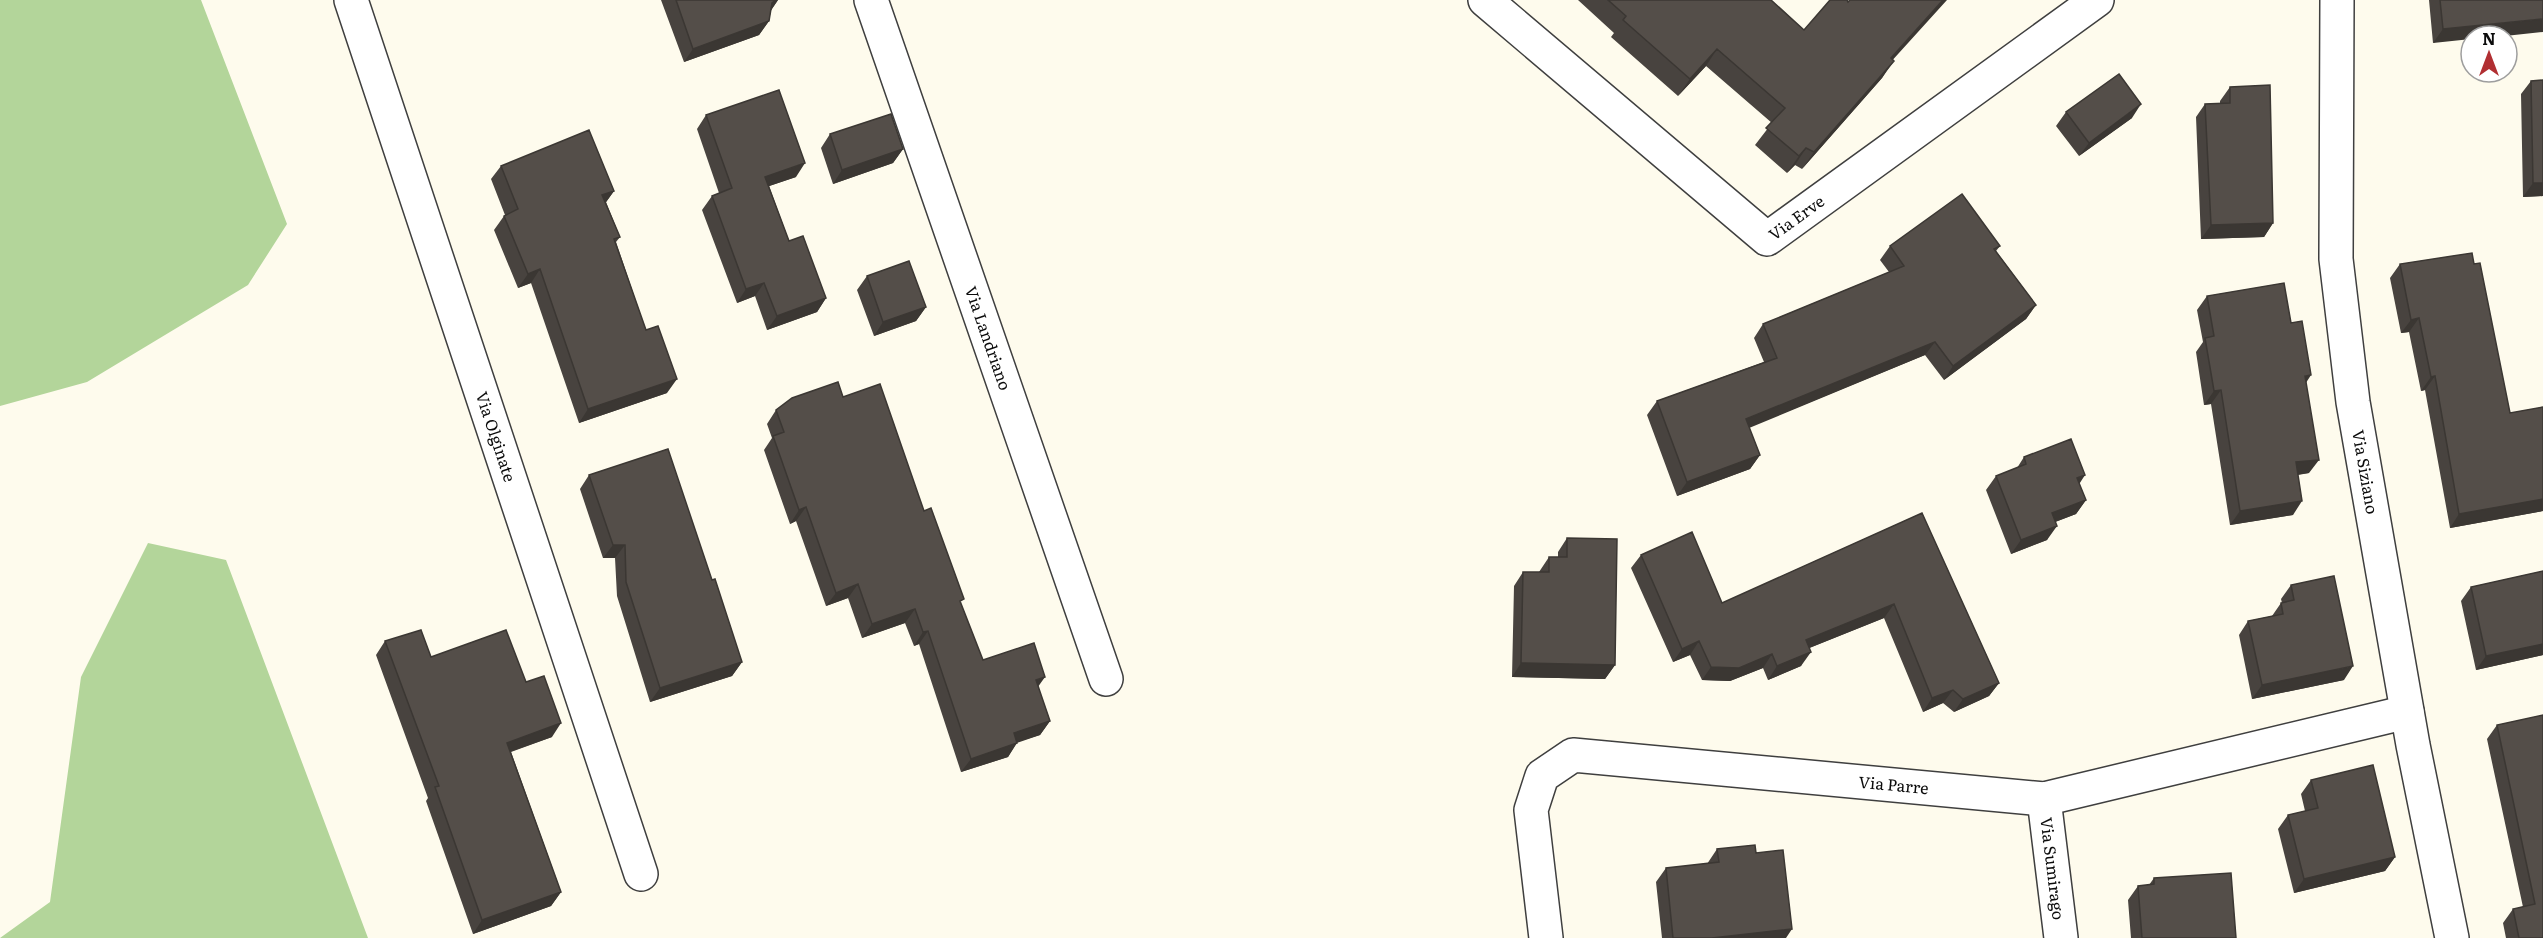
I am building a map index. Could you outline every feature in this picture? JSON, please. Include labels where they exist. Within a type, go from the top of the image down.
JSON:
[{"type":"street","name":"Via Olginate","points":[[351,0],[641,874]]},
{"type":"street","name":"Via Landriano","points":[[871,0],[1106,679]]},
{"type":"street","name":"Via Erve","points":[[1485,0],[1767,239],[2097,0]]},
{"type":"street","name":"Via Siziano","points":[[2337,0],[2336,259],[2353,402],[2407,712],[2452,938]]},
{"type":"street","name":"Via Parre","points":[[1546,938],[1531,810],[1542,776],[1573,755],[2044,800],[2407,712]]},
{"type":"street","name":"Via Sumirago","points":[[2044,800],[2061,938]]},
{"type":"green space","points":[[0,0],[201,0],[287,224],[248,285],[87,382],[0,406]]},
{"type":"green space","points":[[148,543],[226,560],[368,938],[0,938],[50,902],[81,677]]},
{"type":"building","points":[[676,0],[776,0],[772,3],[769,21],[693,49]]},
{"type":"building","points":[[1608,0],[1771,0],[1804,30],[1830,0],[1847,0],[1848,2],[1850,0],[1943,0],[1891,58],[1894,61],[1814,152],[1806,148],[1799,156],[1766,128],[1785,108],[1717,49],[1690,79],[1623,20],[1626,16]]},
{"type":"building","points":[[2440,0],[2543,0],[2543,19],[2493,24],[2459,24],[2459,27],[2443,29]]},
{"type":"building","points":[[2119,74],[2141,104],[2089,143],[2066,112]]},
{"type":"building","points":[[2543,80],[2543,183],[2533,183],[2531,81]]},
{"type":"building","points":[[2270,85],[2273,223],[2211,225],[2205,104],[2230,103],[2230,87]]},
{"type":"building","points":[[779,90],[805,163],[765,177],[789,241],[803,236],[826,298],[777,316],[764,283],[746,289],[712,196],[732,188],[706,115]]},
{"type":"building","points":[[891,114],[903,149],[842,170],[830,134]]},
{"type":"building","points":[[589,130],[614,191],[602,195],[620,237],[614,239],[646,330],[658,326],[677,379],[588,409],[540,269],[528,274],[504,216],[518,209],[501,166]]},
{"type":"building","points":[[1962,194],[2000,246],[1994,249],[2036,305],[1953,366],[1935,342],[1746,419],[1760,455],[1687,482],[1657,401],[1777,358],[1763,324],[1904,266],[1890,246]]},
{"type":"building","points":[[2472,253],[2474,264],[2480,263],[2510,413],[2543,407],[2543,499],[2459,514],[2435,376],[2431,377],[2419,318],[2411,320],[2400,264]]},
{"type":"building","points":[[909,261],[926,307],[883,322],[867,276]]},
{"type":"building","points":[[2284,283],[2291,323],[2302,321],[2311,375],[2305,376],[2319,460],[2296,462],[2302,501],[2240,511],[2221,390],[2214,391],[2205,338],[2214,336],[2207,296]]},
{"type":"building","points":[[838,382],[843,397],[880,384],[924,511],[931,508],[964,599],[960,601],[983,660],[1034,643],[1045,677],[1036,680],[1050,721],[1014,733],[1017,743],[971,759],[928,631],[923,632],[915,609],[872,624],[858,584],[836,593],[806,507],[799,510],[773,436],[784,432],[776,410],[792,398]]},
{"type":"building","points":[[2071,439],[2085,475],[2077,478],[2086,500],[2052,513],[2057,526],[2021,540],[1996,476],[2026,464],[2024,457]]},
{"type":"building","points":[[668,449],[742,662],[660,688],[626,582],[625,545],[613,545],[589,475]]},
{"type":"building","points":[[1922,513],[1999,683],[1963,699],[1953,690],[1932,698],[1894,604],[1806,640],[1811,652],[1777,666],[1772,654],[1739,668],[1711,667],[1699,641],[1682,649],[1641,555],[1692,532],[1722,603]]},
{"type":"building","points":[[1567,538],[1617,539],[1615,665],[1521,663],[1523,572],[1549,572],[1549,557],[1567,557]]},
{"type":"building","points":[[2543,571],[2543,644],[2486,656],[2471,587]]},
{"type":"building","points":[[2334,576],[2353,666],[2262,685],[2248,621],[2283,614],[2281,603],[2294,600],[2291,585]]},
{"type":"building","points":[[421,630],[431,657],[506,630],[526,682],[544,676],[561,723],[507,743],[561,892],[482,920],[435,787],[439,786],[385,641]]},
{"type":"building","points":[[2543,715],[2543,938],[2519,938],[2513,909],[2535,904],[2497,725]]},
{"type":"building","points":[[2373,765],[2395,857],[2304,879],[2288,815],[2318,808],[2311,780]]},
{"type":"building","points":[[1755,845],[1756,853],[1783,850],[1792,929],[1712,938],[1673,938],[1666,868],[1719,862],[1717,849]]},
{"type":"building","points":[[2231,873],[2236,938],[2142,938],[2138,886],[2154,884],[2154,878]]}]
